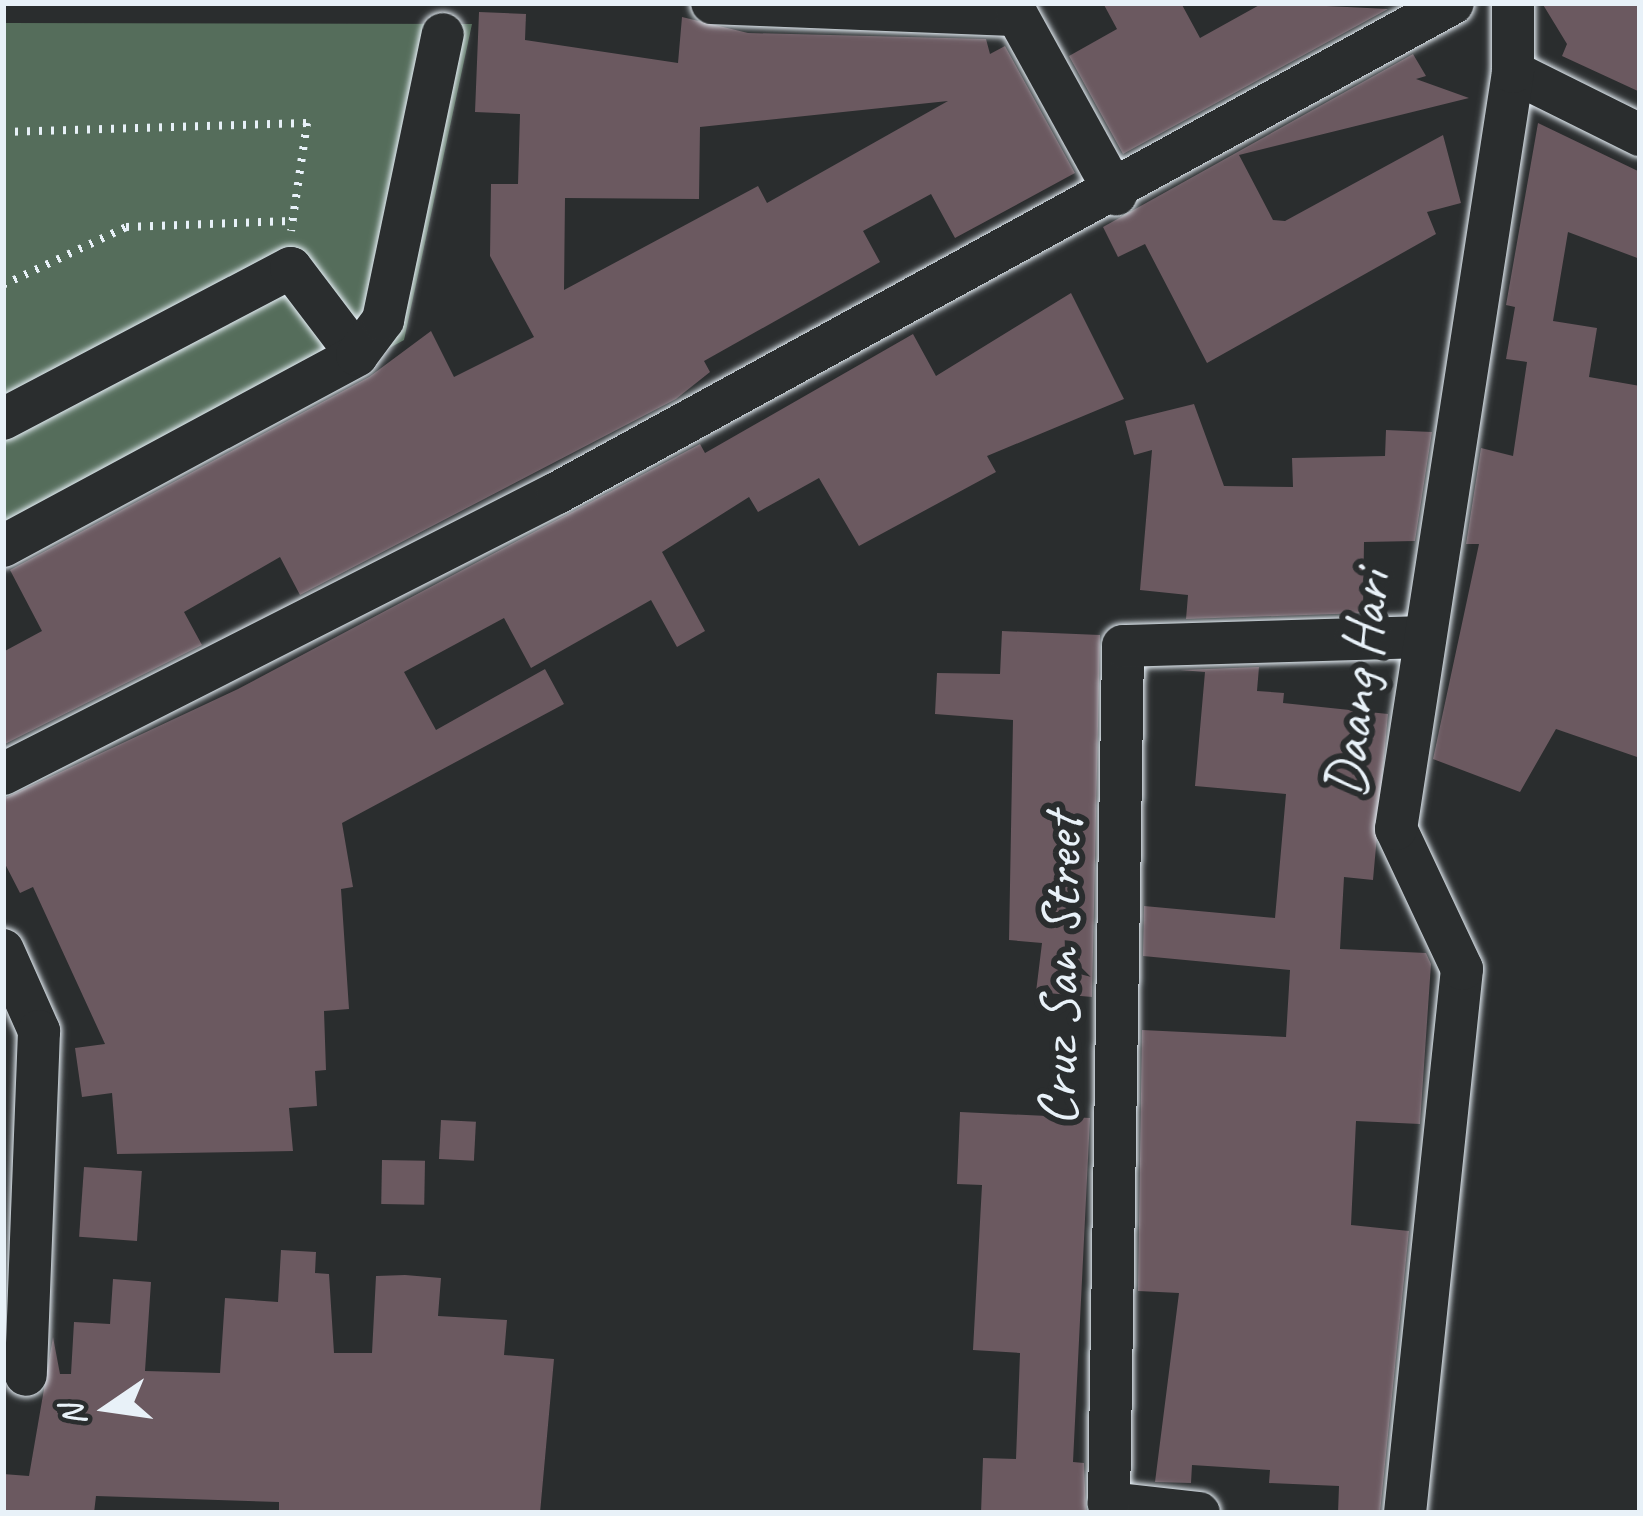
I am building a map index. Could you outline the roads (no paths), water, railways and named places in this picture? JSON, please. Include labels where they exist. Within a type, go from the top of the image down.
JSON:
[{"type":"street","points":[[712,3],[1017,15],[1116,194]]},
{"type":"street","points":[[3,774],[1116,194],[1453,3]]},
{"type":"street","name":"Daang Hari","points":[[1406,1513],[1462,1029],[1451,933],[1396,829],[1420,637],[1513,72],[1513,3]]},
{"type":"street","points":[[3,546],[356,355],[383,320],[443,34]]},
{"type":"street","points":[[1513,72],[1640,134]]},
{"type":"street","points":[[3,419],[291,268],[356,355]]},
{"type":"street","name":"Cruz San Street","points":[[1199,1513],[1109,1503],[1123,646],[1420,637]]},
{"type":"street","points":[[3,950],[39,1031],[26,1375]]}]
